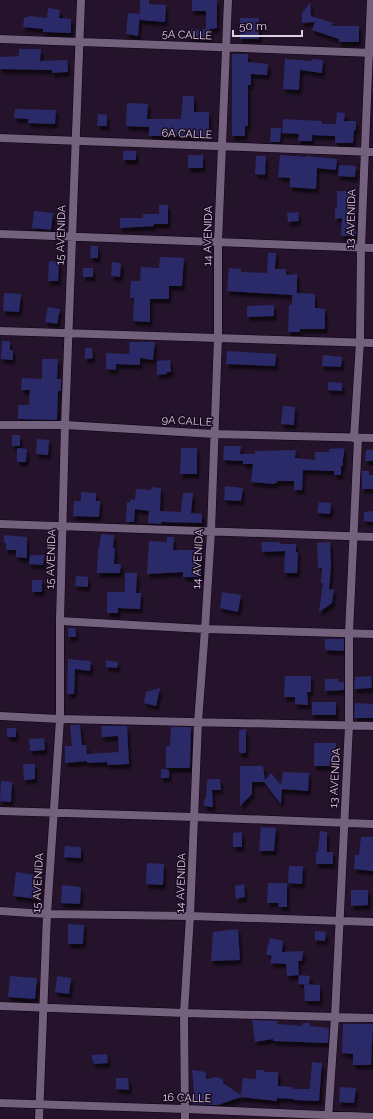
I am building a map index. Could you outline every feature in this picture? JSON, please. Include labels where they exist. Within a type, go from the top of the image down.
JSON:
[{"type":"street","name":"15 AVENIDA","points":[[39,1119],[47,914],[60,719],[62,526],[81,0]]},
{"type":"street","name":"14 AVENIDA","points":[[185,1119],[184,1013],[190,916],[198,722],[211,532],[218,337],[218,242],[228,0]]},
{"type":"street","name":"13 AVENIDA","points":[[328,1117],[335,1017],[349,725],[349,633],[360,342],[361,248],[369,152],[371,0]]},
{"type":"street","name":"5A CALLE","points":[[0,39],[371,53]]},
{"type":"street","name":"6A CALLE","points":[[0,138],[369,152]]},
{"type":"street","points":[[0,234],[373,248]]},
{"type":"street","points":[[0,331],[373,342]]},
{"type":"street","name":"9A CALLE","points":[[0,425],[66,425],[214,434],[373,438]]},
{"type":"street","points":[[0,524],[373,537]]},
{"type":"street","points":[[60,621],[205,630],[373,634]]},
{"type":"street","points":[[0,716],[60,719],[373,726]]},
{"type":"street","points":[[0,811],[373,824]]},
{"type":"street","points":[[0,911],[47,914],[190,916],[373,922]]},
{"type":"street","points":[[0,1006],[373,1018]]},
{"type":"street","name":"16 CALLE","points":[[0,1103],[185,1109],[328,1117],[373,1117]]},
{"type":"building","points":[[140,0],[149,0],[149,4],[166,5],[165,22],[140,20]]},
{"type":"building","points":[[192,0],[217,0],[217,28],[210,29],[210,40],[190,38],[191,29],[206,29],[206,11],[192,11]]},
{"type":"building","points":[[310,2],[311,16],[333,23],[331,26],[359,26],[359,42],[339,42],[339,39],[312,30],[315,22],[302,23],[302,12]]},
{"type":"building","points":[[48,8],[60,10],[59,18],[71,19],[71,33],[43,32],[43,29],[23,27],[24,18],[30,16],[47,18]]},
{"type":"building","points":[[128,13],[140,14],[138,36],[126,34]]},
{"type":"building","points":[[240,18],[259,18],[259,39],[240,39]]},
{"type":"building","points":[[19,49],[41,49],[40,61],[67,60],[68,72],[52,73],[52,70],[0,69],[0,57],[19,56]]},
{"type":"building","points":[[232,54],[248,54],[248,62],[268,64],[267,75],[251,74],[251,85],[248,85],[248,126],[245,126],[245,136],[232,136]]},
{"type":"building","points":[[285,59],[312,61],[312,59],[323,60],[322,73],[300,70],[299,90],[283,89]]},
{"type":"building","points":[[183,96],[194,96],[194,112],[209,112],[209,136],[149,136],[149,127],[126,126],[127,103],[148,104],[147,119],[181,119]]},
{"type":"building","points":[[15,109],[56,110],[55,124],[28,123],[28,119],[14,118]]},
{"type":"building","points":[[337,112],[345,113],[344,121],[356,121],[356,130],[354,130],[353,143],[335,143],[335,136],[312,135],[312,141],[298,141],[299,134],[282,133],[283,119],[322,121],[322,124],[336,124]]},
{"type":"building","points":[[98,114],[107,115],[107,126],[97,126]]},
{"type":"building","points":[[271,128],[281,128],[280,142],[270,142]]},
{"type":"building","points":[[123,151],[136,151],[136,160],[123,160]]},
{"type":"building","points":[[188,155],[203,155],[203,168],[188,168]]},
{"type":"building","points":[[280,155],[337,159],[336,170],[317,168],[316,189],[290,187],[290,178],[278,177]]},
{"type":"building","points":[[256,156],[266,156],[265,175],[255,174]]},
{"type":"building","points":[[339,165],[356,166],[355,177],[338,176]]},
{"type":"building","points":[[337,191],[351,191],[351,208],[355,208],[356,236],[341,236],[342,218],[335,219],[335,209],[337,209]]},
{"type":"building","points":[[159,205],[168,205],[168,224],[120,228],[120,218],[143,218],[143,214],[159,214]]},
{"type":"building","points":[[34,211],[53,213],[51,230],[32,228]]},
{"type":"building","points":[[298,212],[299,221],[288,222],[287,213]]},
{"type":"building","points":[[91,246],[98,246],[98,258],[90,258]]},
{"type":"building","points":[[268,253],[276,253],[275,269],[286,269],[286,275],[297,274],[297,293],[315,294],[315,308],[325,309],[325,329],[300,329],[300,332],[288,332],[289,305],[292,305],[292,295],[227,291],[229,268],[241,269],[241,272],[267,273]]},
{"type":"building","points":[[160,257],[184,258],[182,286],[169,286],[169,299],[150,299],[150,322],[133,321],[134,298],[130,298],[131,281],[140,281],[141,267],[159,268]]},
{"type":"building","points":[[49,261],[59,262],[58,281],[48,281]]},
{"type":"building","points":[[112,262],[121,263],[120,277],[111,276]]},
{"type":"building","points":[[83,268],[93,268],[93,277],[83,277]]},
{"type":"building","points":[[4,293],[21,294],[19,312],[3,311]]},
{"type":"building","points":[[274,305],[274,316],[247,317],[247,306]]},
{"type":"building","points":[[48,307],[60,309],[57,324],[45,322]]},
{"type":"building","points":[[2,341],[10,341],[10,350],[13,350],[13,360],[1,359]]},
{"type":"building","points":[[130,342],[155,342],[153,360],[140,358],[140,365],[116,364],[116,370],[106,369],[106,353],[129,354]]},
{"type":"building","points":[[85,348],[92,348],[93,358],[85,359]]},
{"type":"building","points":[[227,351],[276,354],[275,366],[226,364]]},
{"type":"building","points":[[323,355],[342,357],[341,367],[322,366]]},
{"type":"building","points":[[42,359],[58,359],[57,379],[61,379],[61,391],[58,391],[57,420],[18,419],[18,405],[29,405],[30,390],[21,390],[22,378],[42,379]]},
{"type":"building","points":[[170,360],[171,372],[157,375],[157,361]]},
{"type":"building","points":[[328,382],[342,383],[342,391],[328,390]]},
{"type":"building","points":[[283,406],[295,407],[294,425],[281,424]]},
{"type":"building","points":[[12,435],[20,435],[20,446],[12,446]]},
{"type":"building","points":[[37,439],[49,440],[48,455],[36,454]]},
{"type":"building","points":[[224,446],[241,446],[240,454],[255,454],[255,451],[296,450],[295,458],[315,460],[315,452],[329,452],[329,449],[344,448],[343,466],[341,466],[341,475],[334,475],[334,471],[303,470],[302,490],[294,490],[294,481],[277,481],[277,483],[274,484],[251,482],[253,464],[243,464],[243,461],[223,460]]},
{"type":"building","points":[[17,448],[27,449],[26,462],[17,462]]},
{"type":"building","points":[[181,448],[197,448],[197,474],[180,474]]},
{"type":"building","points":[[366,450],[373,450],[373,461],[365,461]]},
{"type":"building","points":[[362,471],[369,471],[369,475],[373,475],[373,489],[362,489]]},
{"type":"building","points":[[225,486],[243,488],[241,501],[224,500]]},
{"type":"building","points":[[151,487],[161,488],[160,511],[181,512],[183,493],[193,493],[191,513],[202,514],[202,523],[148,523],[149,511],[135,509],[134,522],[126,522],[127,502],[130,502],[131,499],[135,500],[136,489],[151,490]]},
{"type":"building","points":[[81,492],[96,493],[96,501],[100,501],[99,517],[73,516],[74,501],[81,501]]},
{"type":"building","points":[[319,502],[331,503],[330,514],[317,513]]},
{"type":"building","points":[[373,511],[373,522],[364,521],[364,512]]},
{"type":"building","points":[[101,534],[114,535],[114,564],[121,564],[120,573],[97,573],[98,549]]},
{"type":"building","points":[[4,535],[27,537],[27,558],[16,557],[16,550],[6,550]]},
{"type":"building","points":[[167,537],[174,537],[173,550],[201,550],[201,577],[183,577],[183,572],[147,574],[149,541],[167,542]]},
{"type":"building","points":[[261,542],[296,544],[296,552],[298,552],[297,573],[284,573],[285,551],[262,552]]},
{"type":"building","points":[[330,542],[331,567],[329,590],[334,589],[332,603],[319,612],[323,583],[321,583],[322,568],[318,568],[317,543]]},
{"type":"building","points":[[30,555],[44,555],[43,565],[29,564]]},
{"type":"building","points":[[125,573],[137,573],[136,593],[141,593],[140,609],[118,608],[118,613],[107,613],[107,592],[125,592]]},
{"type":"building","points":[[76,576],[88,577],[88,587],[75,586]]},
{"type":"building","points":[[32,580],[42,580],[42,592],[32,592]]},
{"type":"building","points":[[222,592],[241,595],[238,612],[220,608]]},
{"type":"building","points":[[68,628],[75,628],[76,637],[68,637]]},
{"type":"building","points":[[325,639],[344,639],[344,651],[325,650]]},
{"type":"building","points":[[68,659],[91,661],[90,671],[75,669],[74,694],[67,694]]},
{"type":"building","points":[[106,660],[118,662],[117,668],[106,667]]},
{"type":"building","points":[[285,676],[311,676],[311,692],[307,692],[308,705],[295,704],[295,697],[284,697]]},
{"type":"building","points":[[371,676],[372,688],[354,689],[355,677]]},
{"type":"building","points":[[325,679],[338,679],[338,682],[344,682],[344,690],[325,691]]},
{"type":"building","points":[[160,688],[156,706],[144,703],[146,692]]},
{"type":"building","points":[[312,702],[336,702],[336,715],[312,715]]},
{"type":"building","points":[[355,703],[373,704],[373,718],[354,718]]},
{"type":"building","points":[[70,725],[80,725],[82,745],[86,745],[87,754],[119,752],[118,736],[102,737],[101,726],[127,726],[129,764],[107,765],[107,762],[87,763],[87,761],[65,763],[65,746],[72,746]]},
{"type":"building","points":[[171,727],[191,727],[190,768],[166,768],[166,746],[170,746]]},
{"type":"building","points":[[7,728],[16,728],[16,737],[7,737]]},
{"type":"building","points":[[246,729],[246,753],[239,753],[239,730]]},
{"type":"building","points":[[44,738],[45,750],[30,751],[29,739]]},
{"type":"building","points":[[314,743],[336,743],[336,766],[314,766]]},
{"type":"building","points":[[23,764],[35,764],[35,779],[24,780]]},
{"type":"building","points":[[240,766],[263,766],[265,780],[271,773],[281,785],[283,772],[309,773],[308,791],[282,789],[281,804],[264,782],[252,782],[252,794],[240,806]]},
{"type":"building","points":[[161,769],[169,770],[169,778],[161,778]]},
{"type":"building","points":[[220,779],[221,790],[212,790],[213,807],[204,806],[207,780]]},
{"type":"building","points":[[1,781],[12,782],[11,802],[0,801]]},
{"type":"building","points":[[261,827],[276,828],[274,851],[259,851]]},
{"type":"building","points":[[320,831],[327,832],[327,852],[333,852],[333,864],[316,864],[316,852],[318,852]]},
{"type":"building","points":[[242,832],[242,847],[233,847],[233,833]]},
{"type":"building","points":[[361,837],[373,837],[373,871],[354,869],[355,855],[359,855]]},
{"type":"building","points":[[65,846],[81,847],[81,858],[64,857]]},
{"type":"building","points":[[147,863],[164,864],[163,885],[146,884]]},
{"type":"building","points":[[289,866],[303,866],[302,884],[288,883]]},
{"type":"building","points":[[16,872],[41,876],[38,899],[13,896]]},
{"type":"building","points":[[268,883],[287,883],[287,907],[278,907],[279,903],[267,903]]},
{"type":"building","points":[[244,884],[245,897],[236,899],[235,886]]},
{"type":"building","points":[[62,885],[81,887],[80,904],[61,903]]},
{"type":"building","points":[[351,890],[368,890],[368,905],[351,906]]},
{"type":"building","points":[[68,924],[84,925],[83,944],[68,944]]},
{"type":"building","points":[[238,929],[240,960],[211,961],[213,932]]},
{"type":"building","points":[[315,931],[326,932],[325,941],[315,940]]},
{"type":"building","points":[[270,938],[283,941],[282,952],[303,951],[302,961],[298,961],[299,975],[287,976],[286,964],[270,963],[272,956],[266,954]]},
{"type":"building","points":[[299,975],[310,976],[309,985],[298,984]]},
{"type":"building","points":[[10,976],[37,978],[35,999],[8,997]]},
{"type":"building","points":[[57,976],[71,978],[69,994],[55,992]]},
{"type":"building","points":[[304,984],[320,985],[320,1001],[305,1001]]},
{"type":"building","points":[[252,1020],[278,1021],[277,1024],[302,1026],[303,1023],[310,1023],[310,1026],[329,1028],[328,1043],[273,1041],[273,1039],[255,1042]]},
{"type":"building","points":[[343,1024],[373,1024],[371,1065],[353,1065],[353,1054],[342,1053]]},
{"type":"building","points":[[107,1054],[108,1063],[94,1064],[91,1055]]},
{"type":"building","points":[[312,1062],[322,1063],[319,1101],[277,1098],[277,1101],[241,1097],[218,1105],[193,1104],[194,1091],[192,1070],[206,1072],[206,1079],[215,1077],[223,1079],[223,1083],[241,1095],[243,1078],[256,1079],[256,1070],[264,1070],[264,1072],[278,1072],[278,1086],[293,1087],[293,1089],[310,1089]]},
{"type":"building","points":[[116,1078],[128,1078],[129,1090],[116,1089]]},
{"type":"building","points":[[340,1087],[356,1088],[354,1103],[339,1102]]}]
